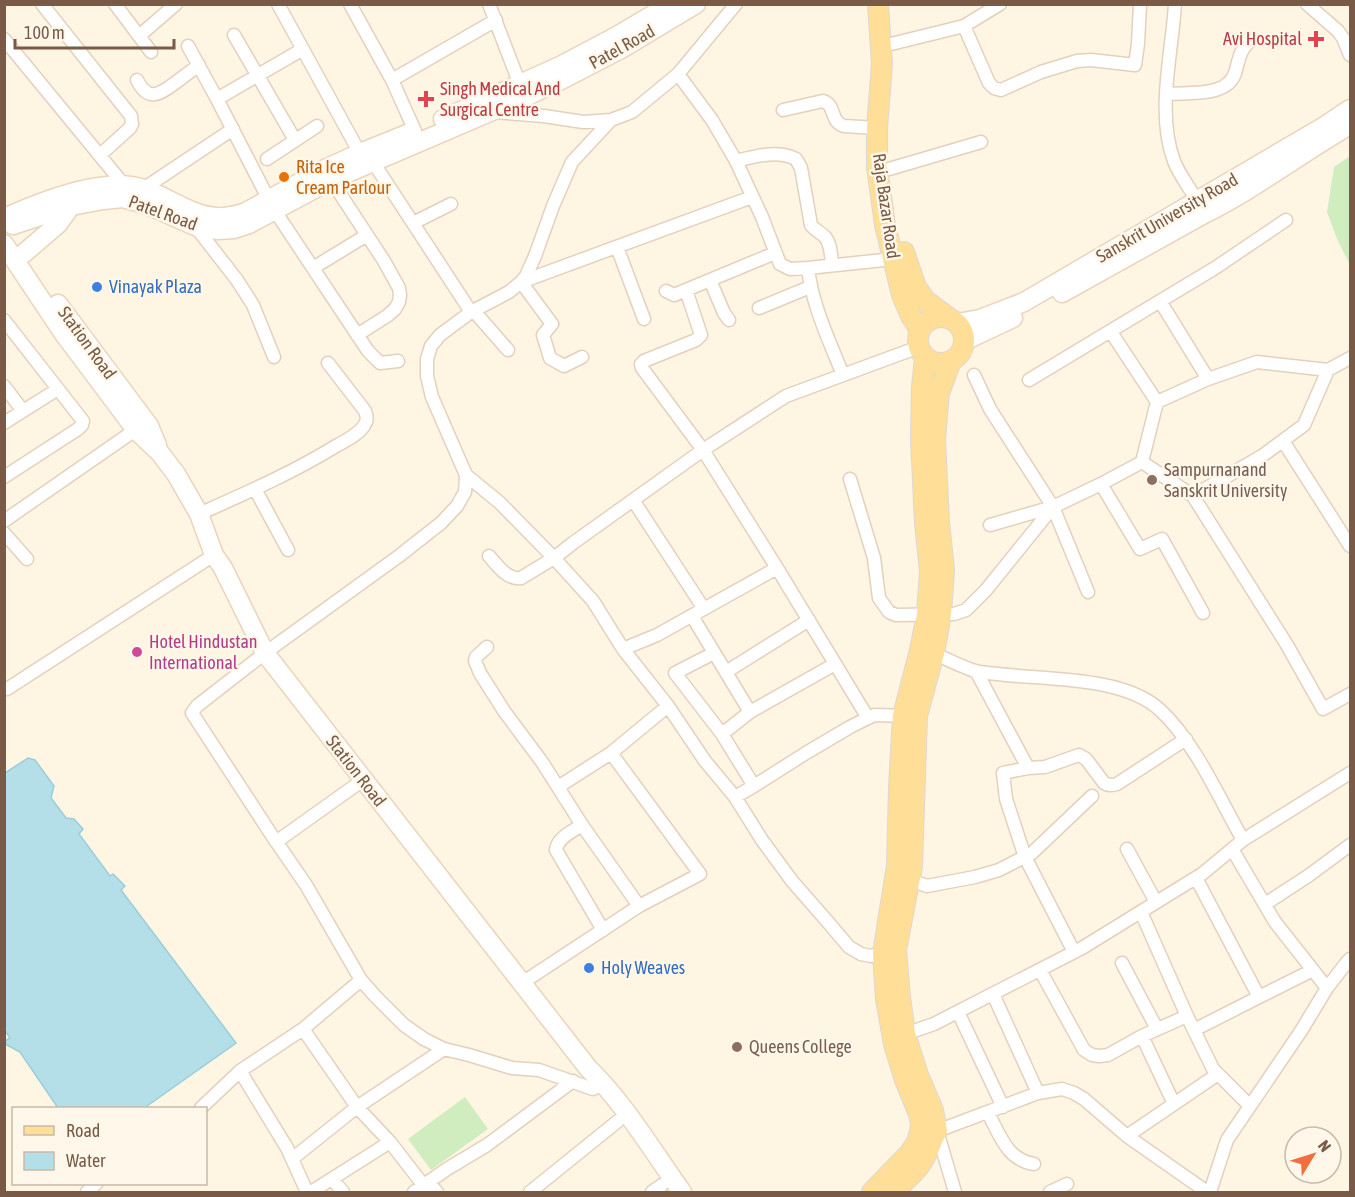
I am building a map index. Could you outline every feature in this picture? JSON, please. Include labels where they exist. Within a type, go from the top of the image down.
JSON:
[{"type":"main road","name":"Raja Bazar Road","points":[[878,4],[882,64],[877,128],[877,167],[885,225],[893,260],[902,295],[921,345]]},
{"type":"main road","name":"Raja Bazar Road","points":[[888,4],[891,44],[889,169],[893,211],[916,287],[925,300],[956,327]]},
{"type":"main road","points":[[872,1192],[910,1153],[917,1142],[921,1124],[894,1044],[886,999],[883,953],[897,866],[899,787],[910,716],[944,570],[935,439],[929,419],[931,390],[921,345],[924,323],[939,316],[956,327],[961,352],[951,361],[931,390]]},
{"type":"main road","points":[[921,345],[937,363],[951,361]]},
{"type":"main road","points":[[893,1192],[920,1166],[938,1131],[933,1110],[918,1075],[905,1034],[896,950],[912,867],[910,716]]},
{"type":"street","points":[[42,4],[132,116],[130,128],[100,155]]},
{"type":"street","points":[[115,4],[151,52]]},
{"type":"street","points":[[139,36],[176,4]]},
{"type":"street","points":[[278,4],[366,160],[413,223],[472,311],[508,350]]},
{"type":"street","points":[[350,4],[392,80],[415,131]]},
{"type":"street","points":[[489,4],[523,90]]},
{"type":"street","name":"Patel Road","points":[[8,229],[71,206],[123,198],[145,204],[195,226],[217,230],[234,229],[249,224],[325,169],[366,160],[492,111],[562,65],[615,38],[671,4]]},
{"type":"street","name":"Patel Road","points":[[8,229],[56,197],[124,185],[143,189],[199,214],[217,217],[272,206],[331,180],[415,131],[523,90],[621,48],[696,4]]},
{"type":"street","points":[[492,111],[583,122],[611,120],[632,112],[678,74],[736,4]]},
{"type":"street","points":[[891,44],[964,26],[1000,4]]},
{"type":"street","points":[[964,26],[988,83],[1001,90],[1041,72],[1077,61],[1090,60],[1135,66],[1140,4]]},
{"type":"street","points":[[1175,4],[1166,126],[1174,162],[1200,208]]},
{"type":"street","points":[[1307,4],[1338,31],[1350,55]]},
{"type":"street","points":[[392,80],[496,20]]},
{"type":"street","points":[[234,35],[295,140]]},
{"type":"street","points":[[4,39],[124,185]]},
{"type":"street","points":[[1167,93],[1207,92],[1227,85],[1234,79],[1242,49],[1250,41]]},
{"type":"street","points":[[188,46],[272,206],[357,335],[380,363],[398,361]]},
{"type":"street","points":[[217,99],[303,49]]},
{"type":"street","points":[[137,80],[141,88],[148,93],[161,94],[199,65]]},
{"type":"street","points":[[678,74],[712,120],[736,161],[762,217],[780,264],[790,269],[893,260]]},
{"type":"street","points":[[783,110],[823,101],[831,107],[839,124],[877,128]]},
{"type":"street","name":"Sanskrit University Road","points":[[956,327],[983,323],[1056,297],[1200,208],[1350,109]]},
{"type":"street","points":[[598,1086],[573,1081],[540,1070],[512,1068],[444,1049],[404,1025],[361,980],[306,885],[192,713],[197,706],[265,653],[399,556],[441,523],[457,506],[465,492],[466,476],[432,397],[427,376],[427,359],[431,346],[440,335],[472,311],[509,292],[526,276],[572,162],[611,120]]},
{"type":"street","name":"Sanskrit University Road","points":[[1200,208],[1226,204],[1350,125]]},
{"type":"street","points":[[267,159],[317,126]]},
{"type":"street","points":[[143,189],[233,129]]},
{"type":"street","points":[[889,169],[981,142]]},
{"type":"street","points":[[736,161],[769,155],[796,159],[801,168],[811,225],[828,240],[832,265]]},
{"type":"street","points":[[331,180],[399,288],[399,302],[395,309],[357,335]]},
{"type":"street","points":[[521,282],[752,197]]},
{"type":"street","points":[[413,223],[451,204]]},
{"type":"street","points":[[24,254],[58,224],[71,206]]},
{"type":"street","points":[[1029,380],[1215,268],[1286,220]]},
{"type":"street","points":[[195,226],[237,280],[253,305],[274,357]]},
{"type":"street","name":"Station Road","points":[[8,229],[176,474],[199,514],[214,555],[223,568],[265,653],[588,1068],[660,1190]]},
{"type":"street","name":"Station Road","points":[[8,229],[64,333],[141,426]]},
{"type":"street","points":[[313,268],[367,235]]},
{"type":"street","points":[[617,247],[644,320]]},
{"type":"street","points":[[666,291],[674,295],[775,253]]},
{"type":"street","points":[[808,268],[810,287],[822,324],[843,375]]},
{"type":"street","points":[[710,280],[729,320]]},
{"type":"street","points":[[521,282],[552,324],[543,335],[550,358],[564,366],[582,357]]},
{"type":"street","points":[[759,308],[810,287]]},
{"type":"street","points":[[686,290],[701,335],[699,338],[644,361],[641,364],[642,368],[703,450],[868,718]]},
{"type":"street","points":[[1160,301],[1208,379]]},
{"type":"street","points":[[4,477],[78,429],[83,421],[6,323]]},
{"type":"street","points":[[990,525],[1053,507],[1142,462],[1157,402],[1111,332]]},
{"type":"street","points":[[489,556],[506,574],[515,579],[521,578],[554,558],[703,450],[786,396],[921,345]]},
{"type":"street","points":[[1157,402],[1208,379],[1257,362],[1328,370],[1350,358]]},
{"type":"street","points":[[199,514],[284,476],[349,438],[363,427],[367,416],[365,411],[328,363]]},
{"type":"street","points":[[1193,496],[1262,456],[1304,425],[1328,370]]},
{"type":"street","points":[[974,375],[990,409],[1053,507],[1088,592]]},
{"type":"street","points":[[4,386],[23,411]]},
{"type":"street","points":[[4,423],[58,389]]},
{"type":"street","points":[[4,521],[141,426]]},
{"type":"street","points":[[1283,441],[1350,546]]},
{"type":"street","points":[[1142,462],[1193,496],[1287,645],[1323,709],[1350,694]]},
{"type":"street","points":[[466,476],[500,503],[593,601],[623,649],[668,706],[705,761],[735,797],[762,840],[792,881],[849,947],[861,954],[871,956],[883,953]]},
{"type":"street","points":[[850,479],[874,558],[879,598],[889,612],[897,615],[954,614],[966,610],[986,590],[1053,507]]},
{"type":"street","points":[[1101,484],[1140,549],[1162,539],[1203,613]]},
{"type":"street","points":[[255,489],[288,550]]},
{"type":"street","points":[[633,500],[704,609]]},
{"type":"street","points":[[4,533],[27,559]]},
{"type":"street","points":[[7,689],[214,555]]},
{"type":"street","points":[[623,649],[657,635],[777,567]]},
{"type":"street","points":[[692,616],[750,712]]},
{"type":"street","points":[[726,672],[809,620]]},
{"type":"street","points":[[487,647],[475,660],[480,673],[639,906]]},
{"type":"street","points":[[927,650],[975,671],[1115,687],[1137,695],[1159,708],[1186,739],[1243,840]]},
{"type":"street","points":[[714,653],[675,674],[722,734],[754,786]]},
{"type":"street","points":[[722,734],[750,712],[835,664]]},
{"type":"street","points":[[975,671],[1028,768]]},
{"type":"street","points":[[558,787],[611,753],[668,706]]},
{"type":"street","points":[[735,797],[850,727],[874,715],[910,716]]},
{"type":"street","points":[[1074,952],[1025,857],[1006,799],[1003,773],[1045,767],[1079,755],[1086,759],[1108,786],[1117,784],[1186,739]]},
{"type":"street","points":[[522,983],[639,906],[700,874],[611,753]]},
{"type":"street","points":[[905,1034],[934,1024],[1074,952],[1196,878],[1243,840],[1350,773]]},
{"type":"street","points":[[276,842],[363,780]]},
{"type":"street","points":[[910,880],[927,886],[999,870],[1032,853],[1092,796]]},
{"type":"street","points":[[582,825],[559,841],[556,850],[603,930]]},
{"type":"street","points":[[1265,904],[1350,845]]},
{"type":"street","points":[[1128,849],[1156,902]]},
{"type":"street","points":[[1232,849],[1275,922],[1327,988]]},
{"type":"street","points":[[1196,878],[1259,997]]},
{"type":"street","points":[[1140,912],[1213,1069],[1250,1106]]},
{"type":"street","points":[[1122,963],[1157,1029]]},
{"type":"street","points":[[955,1192],[938,1131],[1038,1094],[1062,1089],[1084,1099],[1127,1136],[1209,1192],[1227,1140],[1301,1031],[1327,988],[1349,963]]},
{"type":"street","points":[[1040,970],[1084,1050],[1092,1055],[1108,1055],[1187,1016]]},
{"type":"street","points":[[1194,1030],[1313,970]]},
{"type":"street","points":[[202,1107],[240,1071],[303,1029],[361,980]]},
{"type":"street","points":[[993,994],[1038,1094]]},
{"type":"street","points":[[958,1012],[1003,1107]]},
{"type":"street","points":[[303,1029],[357,1107],[390,1142],[422,1187],[437,1192]]},
{"type":"street","points":[[1143,1036],[1174,1104]]},
{"type":"street","points":[[292,1159],[357,1107],[444,1049]]},
{"type":"street","points":[[240,1071],[282,1140],[309,1192],[390,1142]]},
{"type":"street","points":[[1127,1136],[1218,1074]]},
{"type":"street","points":[[422,1187],[487,1145],[573,1081]]},
{"type":"street","name":"Station Road","points":[[598,1086],[633,1122],[682,1192]]},
{"type":"street","points":[[988,1113],[1009,1152],[1017,1159],[1034,1164]]},
{"type":"street","points":[[530,1192],[618,1121]]},
{"type":"street","points":[[332,1179],[343,1192]]},
{"type":"street","points":[[1050,1192],[1067,1184]]},
{"type":"green space","points":[[1350,156],[1350,265],[1327,212],[1334,167]]},
{"type":"green space","points":[[465,1097],[488,1129],[431,1170],[408,1139]]},
{"type":"water","points":[[28,758],[35,760],[54,786],[51,798],[66,818],[74,819],[83,829],[79,834],[110,876],[113,874],[125,886],[121,890],[236,1043],[145,1107],[57,1107],[20,1052],[5,1044],[5,1041],[10,1038],[4,1029],[5,773]]},
{"type":"place","name":"Avi Hospital","points":[[1316,39]]},
{"type":"place","name":"Singh Medical And Surgical Centre","points":[[426,99]]},
{"type":"place","name":"Rita Ice Cream Parlour","points":[[284,177]]},
{"type":"place","name":"Vinayak Plaza","points":[[97,287]]},
{"type":"place","name":"Sampurnanand Sanskrit University","points":[[1152,480]]},
{"type":"place","name":"Hotel Hindustan International","points":[[137,652]]},
{"type":"place","name":"Holy Weaves","points":[[589,968]]},
{"type":"place","name":"Queens College","points":[[737,1047]]}]
